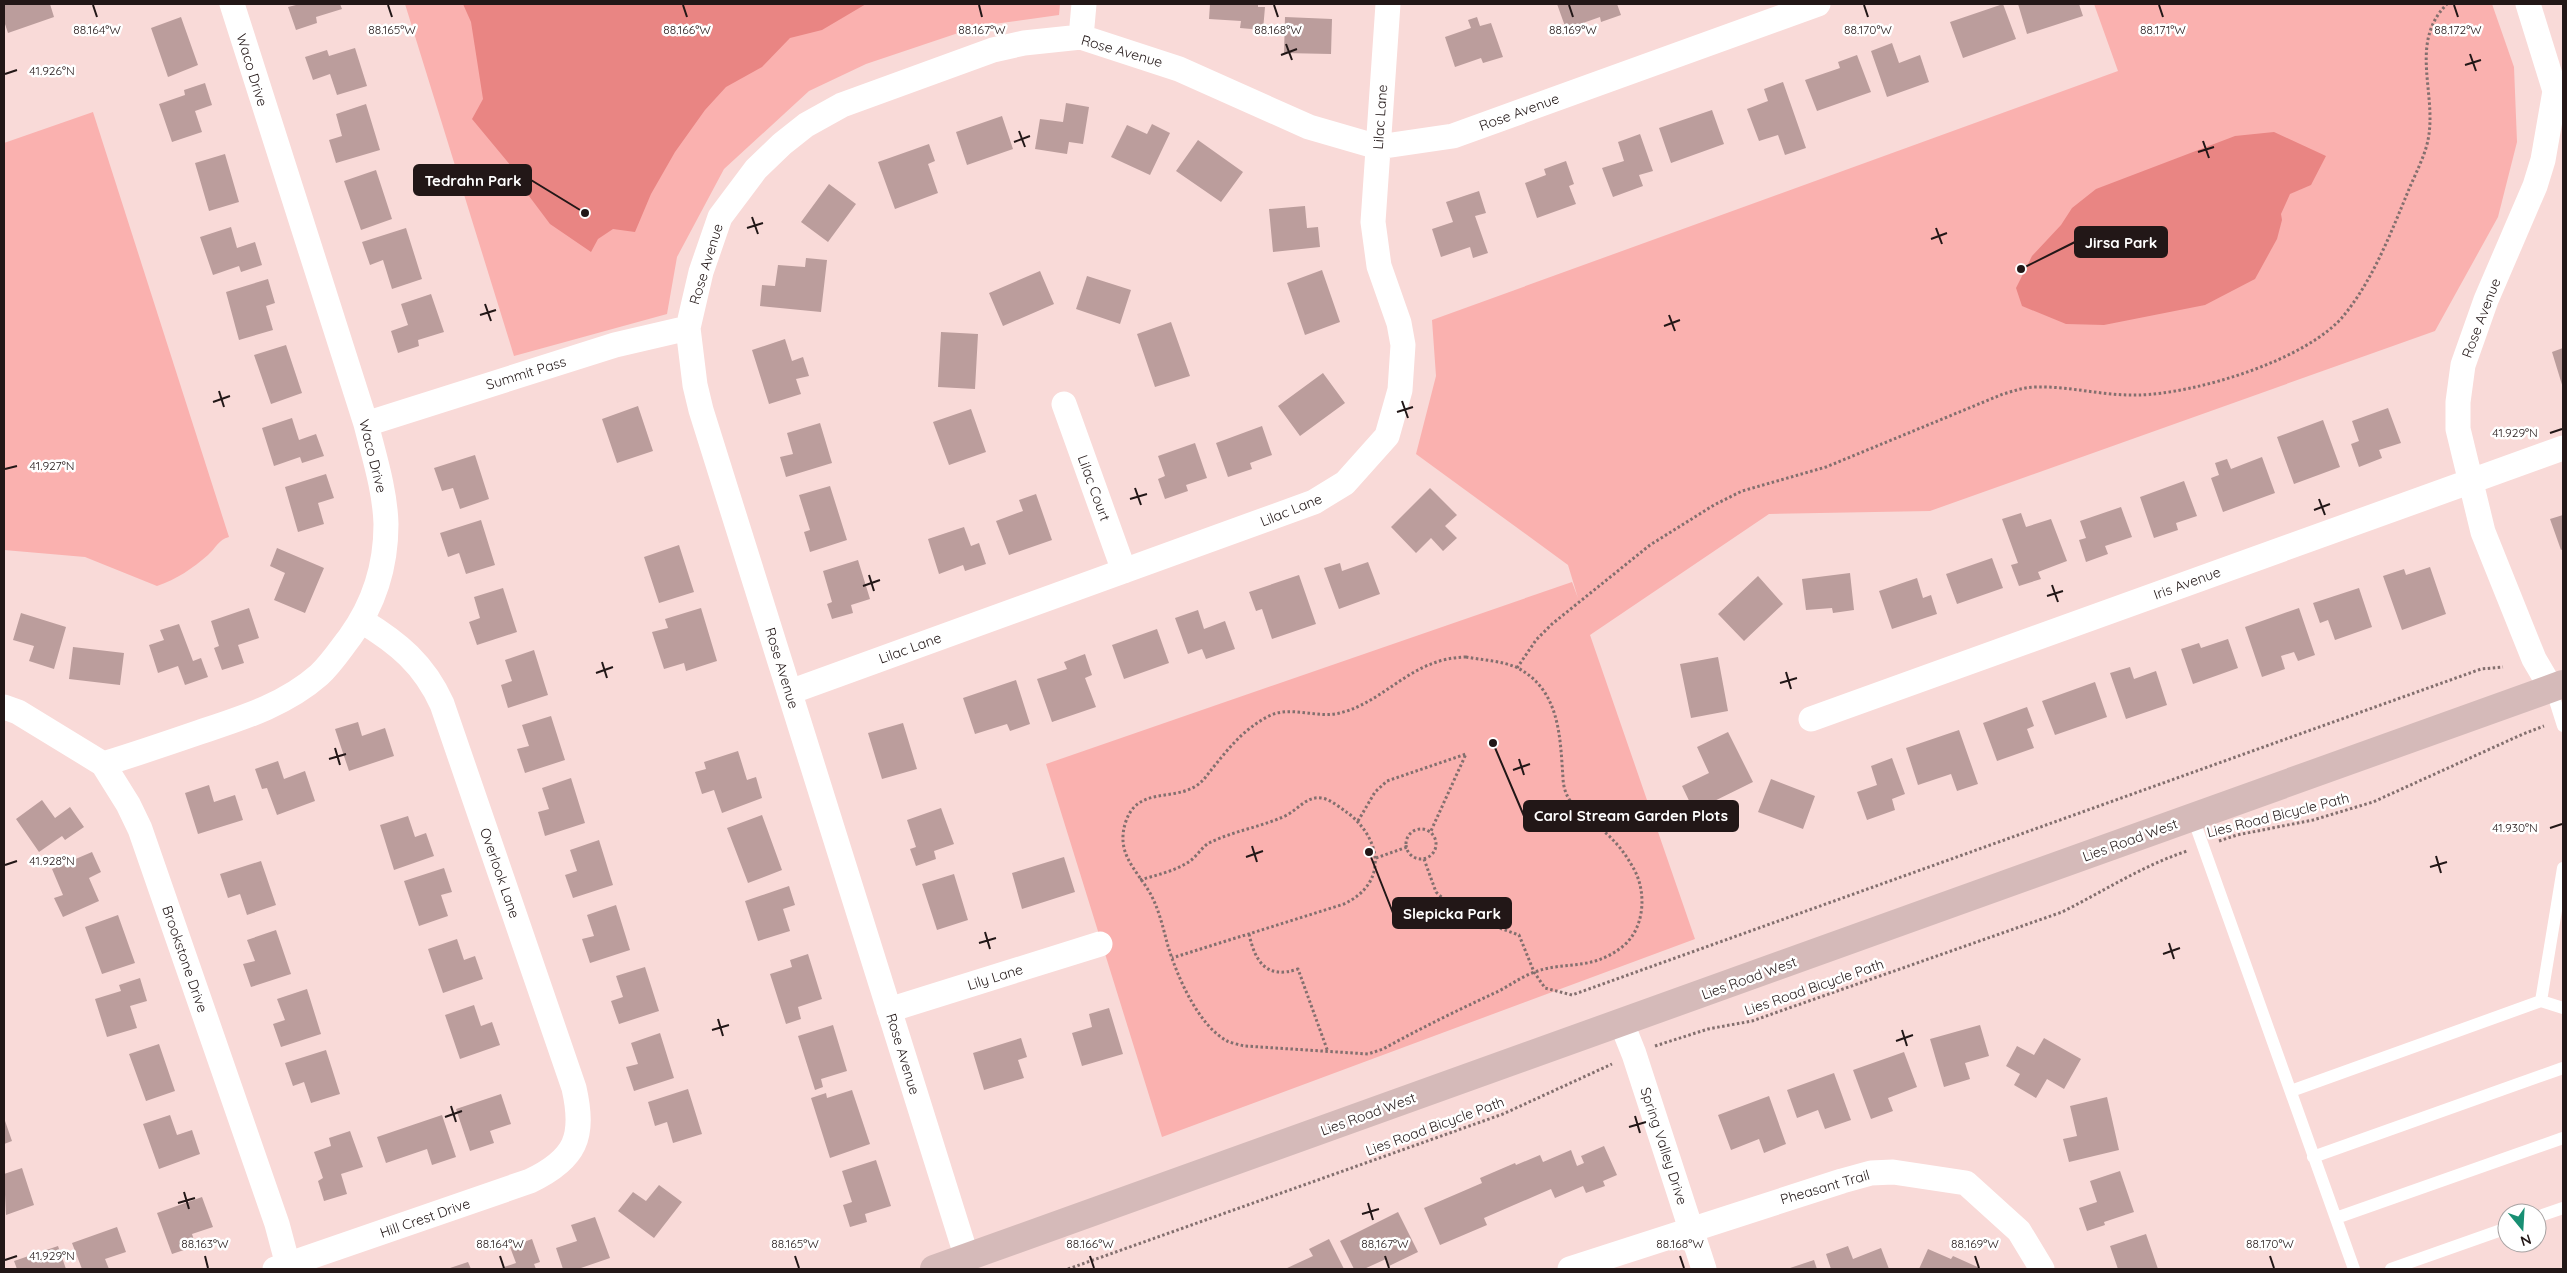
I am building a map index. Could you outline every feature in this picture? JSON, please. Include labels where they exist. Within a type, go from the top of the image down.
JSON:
[{"type":"street","name":"Waco Drive","points":[[103,764],[248,716],[278,703],[318,675],[335,657],[362,621],[375,592],[383,560],[386,524],[383,494],[366,424],[232,4]]},
{"type":"street","points":[[1081,37],[1084,4]]},
{"type":"street","name":"Lilac Lane","points":[[790,692],[1314,502],[1345,483],[1387,436],[1400,390],[1404,361],[1399,323],[1375,246],[1373,222],[1388,4]]},
{"type":"street","name":"Rose Avenue","points":[[967,1258],[701,410],[688,328],[701,272],[720,217],[756,169],[782,144],[806,125],[842,105],[993,50],[1081,37],[1179,69],[1309,127],[1378,147],[1453,136],[1818,4]]},
{"type":"street","name":"Rose Avenue","points":[[2528,4],[2559,90],[2536,186],[2483,308],[2464,365],[2458,402],[2458,429],[2483,532],[2534,659],[2557,686]]},
{"type":"street","name":"Summit Pass","points":[[366,424],[616,345],[688,328]]},
{"type":"street","name":"Lilac Court","points":[[1064,404],[1124,571]]},
{"type":"street","name":"Iris Avenue","points":[[1811,719],[2563,448]]},
{"type":"street","name":"Overlook Lane","points":[[362,621],[393,640],[424,670],[442,704],[574,1088],[578,1106],[578,1139],[568,1154]]},
{"type":"street","name":"Lies Road West","points":[[934,1269],[1622,1024],[2557,686]]},
{"type":"street","name":"Brookstone Drive","points":[[4,707],[18,712],[103,764],[128,804],[140,829],[277,1224],[284,1268]]},
{"type":"street","name":"Lily Lane","points":[[889,1010],[1100,944]]},
{"type":"street","name":"Spring Valley Drive","points":[[1622,1024],[1634,1054],[1704,1269]]},
{"type":"street","name":"Hill Crest Drive","points":[[284,1268],[530,1181],[544,1174],[568,1154]]},
{"type":"street","name":"Pheasant Trail","points":[[1570,1269],[1691,1228],[1861,1176],[1886,1172],[1910,1173],[1966,1183],[2019,1231],[2042,1269]]},
{"type":"lane","points":[[2557,686],[2562,723]]},
{"type":"lane","points":[[2193,818],[2354,1269]]},
{"type":"lane","points":[[2541,1001],[2563,868]]},
{"type":"lane","points":[[2291,1091],[2541,1001],[2563,1008]]},
{"type":"lane","points":[[2313,1158],[2563,1068]]},
{"type":"lane","points":[[2336,1218],[2563,1138]]},
{"type":"lane","points":[[2547,1214],[2563,1208]]},
{"type":"lane","points":[[2391,1269],[2497,1232]]},
{"type":"path","points":[[1517,668],[1536,640],[1552,624],[1650,545],[1714,504],[1742,490],[1826,467],[2003,394],[2021,389],[2037,387],[2138,396],[2176,391],[2259,367],[2289,354],[2323,334],[2344,315],[2366,283],[2388,240],[2426,148],[2431,110],[2425,75],[2426,41],[2434,22],[2447,4]]},
{"type":"path","points":[[1448,658],[1466,658],[1517,668],[1533,679],[1552,704],[1558,719],[1563,780],[1569,801],[1580,813],[1613,839],[1625,855],[1641,886],[1643,903],[1634,932],[1624,946],[1613,954],[1584,965],[1534,972],[1384,1049],[1368,1054],[1245,1046],[1227,1041],[1211,1029],[1196,1007],[1172,958],[1155,904],[1129,864],[1123,835],[1130,812],[1142,800],[1194,787],[1205,779],[1240,736],[1270,716],[1285,712],[1340,714],[1430,663],[1448,658]]},
{"type":"path","points":[[1424,859],[1436,892],[1460,914],[1519,935],[1534,972],[1545,988],[1572,995],[2481,669],[2503,667]]},
{"type":"path","name":"Lies Road Bicycle Path","points":[[1068,1269],[1503,1114],[1634,1054],[1708,1029],[1752,1021],[2062,912],[2096,895],[2125,876],[2170,857],[2237,835],[2313,820],[2373,802],[2523,734],[2562,723]]},
{"type":"path","points":[[1358,821],[1375,792],[1388,781],[1466,754],[1430,833]]},
{"type":"path","points":[[1140,880],[1181,867],[1207,844],[1284,817],[1304,801],[1322,798],[1330,801],[1358,821],[1374,844],[1376,858],[1368,885],[1360,896],[1344,904],[1172,958]]},
{"type":"path","points":[[1421,830],[1430,833],[1436,845],[1432,854],[1424,859],[1415,858],[1407,848],[1411,833],[1421,830]]},
{"type":"path","points":[[1376,858],[1407,848]]},
{"type":"path","points":[[1249,934],[1253,952],[1259,962],[1265,967],[1277,972],[1289,972],[1298,969],[1328,1052]]},
{"type":"shaded area","points":[[405,4],[1060,4],[1059,15],[979,26],[866,64],[809,91],[724,169],[677,257],[667,314],[514,356]]},
{"type":"shaded area","points":[[463,4],[866,4],[822,30],[790,38],[762,67],[726,87],[705,110],[675,152],[651,194],[635,232],[613,229],[598,239],[591,252],[550,224],[523,188],[511,166],[472,119],[483,99],[471,22]]},
{"type":"shaded area","points":[[2094,4],[2492,4],[2514,67],[2517,142],[2498,217],[2435,331],[1930,511],[1769,514],[1590,635],[1695,939],[1162,1137],[1046,764],[1572,582],[1578,598],[1568,565],[1416,454],[1436,376],[1432,320],[2118,71]]},
{"type":"shaded area","points":[[93,112],[229,537],[220,542],[208,555],[190,569],[178,577],[157,586],[85,557],[4,550],[4,143]]},
{"type":"shaded area","points":[[2274,132],[2326,156],[2311,185],[2290,194],[2281,214],[2282,220],[2277,239],[2255,279],[2205,305],[2104,325],[2066,324],[2022,306],[2016,288],[2032,256],[2061,225],[2072,208],[2096,189],[2235,136]]},
{"type":"building","points":[[4,4],[50,4],[54,17],[8,33],[4,21]]},
{"type":"building","points":[[300,4],[340,4],[342,9],[316,17],[317,23],[296,30],[288,7]]},
{"type":"building","points":[[1210,4],[1258,4],[1258,7],[1265,7],[1263,30],[1240,28],[1241,21],[1209,19]]},
{"type":"building","points":[[1557,4],[1617,4],[1621,15],[1601,22],[1600,17],[1566,29]]},
{"type":"building","points":[[2003,4],[2016,39],[1963,58],[1950,22]]},
{"type":"building","points":[[2018,4],[2079,4],[2083,16],[2027,34]]},
{"type":"building","points":[[181,17],[198,65],[168,77],[151,28]]},
{"type":"building","points":[[1285,17],[1332,19],[1331,54],[1284,53]]},
{"type":"building","points":[[1477,17],[1480,26],[1491,23],[1503,57],[1483,63],[1481,58],[1455,67],[1445,37],[1471,28],[1468,20]]},
{"type":"building","points":[[1892,43],[1899,63],[1920,55],[1929,82],[1887,97],[1871,51]]},
{"type":"building","points":[[355,48],[367,86],[337,95],[330,74],[313,80],[305,57],[327,50],[329,56]]},
{"type":"building","points":[[1857,55],[1871,92],[1817,111],[1805,80],[1840,68],[1838,62]]},
{"type":"building","points":[[1783,82],[1806,148],[1785,155],[1778,135],[1759,141],[1747,109],[1768,101],[1764,89]]},
{"type":"building","points":[[205,83],[212,105],[195,111],[202,132],[172,142],[159,104],[185,95],[184,90]]},
{"type":"building","points":[[1066,103],[1089,107],[1083,144],[1069,142],[1067,154],[1035,149],[1040,119],[1063,122]]},
{"type":"building","points":[[366,104],[380,150],[336,163],[329,140],[342,136],[336,114]]},
{"type":"building","points":[[1712,110],[1724,144],[1671,163],[1659,128]]},
{"type":"building","points":[[1002,116],[1013,149],[967,165],[956,132]]},
{"type":"building","points":[[1152,124],[1170,133],[1150,175],[1111,157],[1127,125],[1147,134]]},
{"type":"building","points":[[1640,134],[1653,171],[1639,175],[1643,186],[1613,197],[1602,168],[1624,161],[1618,142]]},
{"type":"building","points":[[1198,140],[1243,172],[1221,202],[1176,171]]},
{"type":"building","points":[[929,144],[935,161],[928,164],[938,193],[895,209],[878,162]]},
{"type":"building","points":[[225,154],[239,202],[209,211],[195,163]]},
{"type":"building","points":[[1566,161],[1574,184],[1569,186],[1576,204],[1537,218],[1525,183],[1546,175],[1544,169]]},
{"type":"building","points":[[376,170],[392,219],[361,230],[344,181]]},
{"type":"building","points":[[829,184],[856,204],[828,242],[801,222]]},
{"type":"building","points":[[1479,191],[1486,213],[1475,216],[1488,253],[1473,258],[1470,247],[1441,257],[1432,229],[1453,222],[1446,202]]},
{"type":"building","points":[[1305,206],[1307,228],[1318,227],[1320,247],[1273,252],[1269,209]]},
{"type":"building","points":[[231,227],[237,248],[255,242],[262,265],[241,272],[239,266],[213,275],[200,237]]},
{"type":"building","points":[[406,228],[422,279],[392,289],[383,260],[370,265],[362,242]]},
{"type":"building","points":[[806,258],[827,260],[821,312],[760,306],[762,285],[775,286],[778,265],[805,267]]},
{"type":"building","points":[[1322,270],[1340,322],[1305,335],[1287,283]]},
{"type":"building","points":[[1040,271],[1054,304],[1003,326],[989,293]]},
{"type":"building","points":[[1087,276],[1131,290],[1120,324],[1076,309]]},
{"type":"building","points":[[268,279],[275,303],[266,306],[273,330],[239,340],[226,292]]},
{"type":"building","points":[[431,294],[444,332],[418,340],[419,346],[398,353],[391,331],[408,325],[401,304]]},
{"type":"building","points":[[1171,322],[1190,376],[1155,387],[1137,334]]},
{"type":"building","points":[[941,332],[978,334],[975,389],[938,387]]},
{"type":"building","points":[[785,339],[792,361],[803,357],[809,376],[796,379],[801,394],[769,404],[752,350]]},
{"type":"building","points":[[286,345],[302,393],[271,404],[254,355]]},
{"type":"building","points":[[2563,348],[2563,388],[2552,352]]},
{"type":"building","points":[[1323,373],[1345,403],[1300,436],[1278,406]]},
{"type":"building","points":[[638,406],[653,451],[617,463],[602,419]]},
{"type":"building","points":[[2388,408],[2401,443],[2379,450],[2382,458],[2359,467],[2351,444],[2359,441],[2352,421]]},
{"type":"building","points":[[971,409],[986,452],[949,465],[933,422]]},
{"type":"building","points":[[292,418],[299,440],[316,434],[324,456],[302,463],[300,457],[274,466],[262,428]]},
{"type":"building","points":[[2323,420],[2340,467],[2294,484],[2277,437]]},
{"type":"building","points":[[820,423],[832,463],[786,477],[780,457],[793,454],[787,433]]},
{"type":"building","points":[[1262,426],[1272,455],[1250,463],[1252,469],[1228,477],[1216,443]]},
{"type":"building","points":[[1195,443],[1207,478],[1186,485],[1188,491],[1165,499],[1158,479],[1165,476],[1158,456]]},
{"type":"building","points":[[475,455],[489,499],[460,509],[453,488],[442,491],[434,468]]},
{"type":"building","points":[[2262,457],[2275,493],[2223,512],[2211,478],[2219,475],[2215,463],[2227,459],[2231,469]]},
{"type":"building","points":[[326,474],[334,498],[318,503],[324,524],[298,532],[285,487]]},
{"type":"building","points":[[2184,481],[2197,516],[2176,523],[2178,530],[2154,538],[2140,497]]},
{"type":"building","points":[[830,486],[847,540],[810,552],[804,532],[810,530],[799,495]]},
{"type":"building","points":[[1430,488],[1457,515],[1445,526],[1457,538],[1443,551],[1431,538],[1416,553],[1391,527]]},
{"type":"building","points":[[1036,494],[1052,540],[1009,555],[996,521],[1023,511],[1019,500]]},
{"type":"building","points":[[2121,507],[2132,537],[2105,546],[2108,554],[2086,562],[2079,540],[2086,538],[2080,521]]},
{"type":"building","points":[[2021,513],[2026,527],[2051,519],[2067,561],[2038,572],[2041,579],[2019,586],[2011,565],[2018,563],[2002,519]]},
{"type":"building","points":[[2563,515],[2563,549],[2561,550],[2550,519]]},
{"type":"building","points":[[481,520],[495,565],[466,574],[459,553],[448,557],[440,533]]},
{"type":"building","points":[[964,527],[971,546],[979,543],[986,564],[965,571],[963,565],[939,574],[928,539]]},
{"type":"building","points":[[679,545],[694,592],[659,603],[644,557]]},
{"type":"building","points":[[277,548],[324,568],[305,613],[274,600],[285,573],[270,566]]},
{"type":"building","points":[[1992,558],[2003,588],[1957,604],[1946,574]]},
{"type":"building","points":[[858,560],[870,599],[851,605],[853,613],[832,619],[827,604],[832,602],[823,571]]},
{"type":"building","points":[[1368,562],[1380,594],[1339,609],[1324,568],[1340,563],[1342,571]]},
{"type":"building","points":[[2430,567],[2446,614],[2402,630],[2383,576],[2404,569],[2406,575]]},
{"type":"building","points":[[1850,573],[1854,610],[1833,613],[1832,608],[1806,610],[1802,579]]},
{"type":"building","points":[[1299,575],[1316,624],[1272,639],[1262,609],[1256,611],[1249,592]]},
{"type":"building","points":[[1758,576],[1783,604],[1744,641],[1718,614]]},
{"type":"building","points":[[1917,578],[1923,598],[1931,595],[1937,614],[1892,629],[1879,591]]},
{"type":"building","points":[[503,588],[517,632],[477,645],[469,622],[480,618],[474,597]]},
{"type":"building","points":[[2359,588],[2372,627],[2335,640],[2328,620],[2320,623],[2313,603]]},
{"type":"building","points":[[249,608],[259,638],[238,645],[244,663],[222,670],[214,648],[219,646],[211,621]]},
{"type":"building","points":[[701,608],[717,661],[686,671],[684,663],[664,669],[652,632],[668,628],[665,619]]},
{"type":"building","points":[[2299,608],[2315,655],[2298,661],[2294,652],[2281,656],[2285,669],[2262,677],[2245,627]]},
{"type":"building","points":[[1198,610],[1204,629],[1225,621],[1235,649],[1206,659],[1202,649],[1188,654],[1175,618]]},
{"type":"building","points":[[21,613],[66,627],[54,669],[29,661],[34,646],[13,640]]},
{"type":"building","points":[[179,624],[193,661],[201,658],[208,677],[185,685],[178,666],[158,673],[149,645],[164,640],[160,630]]},
{"type":"building","points":[[1157,629],[1169,663],[1124,679],[1112,645]]},
{"type":"building","points":[[2228,639],[2238,668],[2193,684],[2181,649],[2199,643],[2201,648]]},
{"type":"building","points":[[73,647],[124,653],[120,685],[69,679]]},
{"type":"building","points":[[534,650],[548,695],[508,708],[501,685],[512,681],[505,660]]},
{"type":"building","points":[[1085,654],[1092,675],[1085,678],[1096,707],[1052,722],[1037,679],[1067,669],[1064,662]]},
{"type":"building","points":[[1718,657],[1728,711],[1691,718],[1680,664]]},
{"type":"building","points":[[2130,667],[2134,679],[2156,671],[2167,705],[2126,719],[2110,673]]},
{"type":"building","points":[[1016,680],[1030,724],[1010,731],[1007,724],[975,734],[963,698]]},
{"type":"building","points":[[2095,682],[2107,717],[2055,735],[2042,701]]},
{"type":"building","points":[[2027,707],[2034,726],[2027,729],[2034,748],[1997,761],[1983,723]]},
{"type":"building","points":[[551,716],[565,760],[525,773],[517,749],[529,746],[522,725]]},
{"type":"building","points":[[358,722],[362,736],[385,728],[394,756],[349,771],[335,729]]},
{"type":"building","points":[[903,723],[917,769],[882,779],[868,733]]},
{"type":"building","points":[[1959,730],[1978,784],[1957,791],[1951,774],[1918,785],[1906,748]]},
{"type":"building","points":[[1728,732],[1753,782],[1694,811],[1682,786],[1709,773],[1697,747]]},
{"type":"building","points":[[738,751],[747,780],[756,777],[762,798],[722,813],[714,790],[702,794],[695,772],[706,769],[704,762]]},
{"type":"building","points":[[1892,758],[1905,794],[1892,799],[1895,810],[1867,820],[1857,792],[1877,785],[1871,766]]},
{"type":"building","points":[[278,761],[284,779],[305,771],[315,801],[277,815],[267,788],[262,789],[255,769]]},
{"type":"building","points":[[571,778],[585,823],[545,836],[538,812],[549,809],[542,788]]},
{"type":"building","points":[[1771,779],[1815,796],[1803,829],[1758,812]]},
{"type":"building","points":[[209,785],[214,802],[235,795],[243,820],[198,834],[185,793]]},
{"type":"building","points":[[42,800],[55,818],[70,807],[84,827],[65,840],[62,836],[39,852],[16,819]]},
{"type":"building","points":[[941,808],[954,844],[934,851],[936,859],[916,866],[910,849],[916,847],[907,820]]},
{"type":"building","points":[[762,815],[782,870],[748,883],[727,828]]},
{"type":"building","points":[[408,816],[415,837],[426,833],[434,856],[394,870],[380,825]]},
{"type":"building","points":[[599,840],[613,885],[573,898],[565,875],[577,871],[570,850]]},
{"type":"building","points":[[92,852],[101,872],[89,878],[99,901],[63,917],[54,898],[63,895],[52,869]]},
{"type":"building","points":[[1064,857],[1075,892],[1022,909],[1012,873]]},
{"type":"building","points":[[261,861],[276,905],[247,915],[240,894],[228,898],[220,874]]},
{"type":"building","points":[[444,868],[452,892],[441,895],[448,916],[419,926],[404,881]]},
{"type":"building","points":[[954,874],[968,920],[937,930],[922,884]]},
{"type":"building","points":[[789,886],[795,905],[783,909],[790,931],[758,941],[745,901]]},
{"type":"building","points":[[616,905],[630,950],[590,963],[582,939],[594,936],[587,915]]},
{"type":"building","points":[[118,915],[135,963],[102,974],[85,927]]},
{"type":"building","points":[[276,930],[291,974],[251,987],[243,964],[255,961],[247,940]]},
{"type":"building","points":[[457,939],[464,960],[475,956],[483,979],[443,993],[428,949]]},
{"type":"building","points":[[808,954],[822,999],[798,1007],[801,1019],[786,1024],[770,974],[792,967],[790,960]]},
{"type":"building","points":[[645,967],[659,1011],[619,1024],[611,1001],[623,997],[616,976]]},
{"type":"building","points":[[140,978],[147,1001],[130,1006],[137,1028],[107,1037],[95,999],[121,991],[119,985]]},
{"type":"building","points":[[307,989],[321,1034],[281,1047],[273,1024],[285,1020],[277,999]]},
{"type":"building","points":[[474,1005],[481,1026],[492,1022],[500,1045],[460,1059],[445,1015]]},
{"type":"building","points":[[1109,1008],[1123,1054],[1082,1066],[1072,1033],[1092,1027],[1089,1014]]},
{"type":"building","points":[[833,1025],[847,1071],[821,1079],[823,1087],[815,1090],[798,1036]]},
{"type":"building","points":[[1980,1025],[1989,1056],[1965,1063],[1970,1079],[1944,1087],[1930,1039]]},
{"type":"building","points":[[660,1033],[674,1078],[634,1091],[626,1067],[638,1064],[631,1043]]},
{"type":"building","points":[[1021,1038],[1027,1057],[1018,1060],[1024,1078],[984,1090],[973,1053]]},
{"type":"building","points":[[2044,1038],[2081,1059],[2064,1089],[2047,1079],[2036,1098],[2014,1085],[2020,1074],[2006,1066],[2017,1046],[2034,1055]]},
{"type":"building","points":[[159,1044],[175,1091],[146,1101],[129,1054]]},
{"type":"building","points":[[326,1050],[340,1094],[311,1103],[304,1082],[293,1086],[285,1063]]},
{"type":"building","points":[[1904,1052],[1917,1087],[1888,1098],[1893,1111],[1871,1119],[1853,1070]]},
{"type":"building","points":[[1834,1073],[1851,1120],[1825,1129],[1818,1110],[1797,1118],[1787,1090]]},
{"type":"building","points":[[688,1089],[702,1134],[673,1143],[667,1122],[655,1126],[648,1102]]},
{"type":"building","points":[[852,1090],[870,1144],[830,1158],[811,1098],[826,1093],[827,1098]]},
{"type":"building","points":[[501,1094],[511,1124],[490,1131],[494,1143],[470,1151],[456,1109]]},
{"type":"building","points":[[1769,1096],[1786,1144],[1764,1153],[1759,1139],[1731,1150],[1718,1115]]},
{"type":"building","points":[[2107,1097],[2119,1150],[2069,1162],[2063,1139],[2077,1136],[2070,1106]]},
{"type":"building","points":[[170,1115],[177,1135],[192,1130],[200,1154],[159,1169],[143,1124]]},
{"type":"building","points":[[442,1115],[456,1157],[432,1165],[427,1149],[386,1163],[377,1137]]},
{"type":"building","points":[[4,1118],[12,1141],[4,1144]]},
{"type":"building","points":[[350,1131],[363,1167],[341,1174],[347,1194],[324,1201],[318,1181],[323,1178],[314,1152],[331,1146],[329,1138]]},
{"type":"building","points":[[1604,1146],[1617,1175],[1603,1181],[1605,1186],[1586,1193],[1583,1186],[1555,1198],[1551,1189],[1484,1218],[1487,1225],[1440,1245],[1424,1208],[1482,1183],[1480,1178],[1515,1163],[1516,1165],[1540,1155],[1543,1162],[1571,1150],[1577,1166],[1584,1163],[1581,1156]]},
{"type":"building","points":[[876,1160],[891,1206],[865,1214],[867,1222],[850,1227],[843,1205],[852,1202],[842,1171]]},
{"type":"building","points":[[22,1168],[34,1205],[6,1215],[4,1174]]},
{"type":"building","points":[[2120,1171],[2134,1212],[2104,1222],[2105,1225],[2087,1231],[2079,1208],[2097,1202],[2090,1181]]},
{"type":"building","points":[[659,1185],[682,1202],[654,1238],[618,1211],[633,1192],[646,1201]]},
{"type":"building","points":[[202,1197],[213,1227],[192,1234],[196,1246],[172,1254],[157,1213]]},
{"type":"building","points":[[1398,1212],[1418,1252],[1389,1266],[1386,1259],[1364,1269],[1354,1269],[1340,1241]]},
{"type":"building","points":[[595,1217],[610,1258],[578,1269],[563,1269],[556,1248],[577,1241],[571,1225]]},
{"type":"building","points":[[117,1227],[126,1252],[105,1259],[109,1269],[82,1269],[72,1243]]},
{"type":"building","points":[[2146,1234],[2158,1269],[2118,1269],[2110,1246]]},
{"type":"building","points":[[532,1239],[540,1262],[534,1264],[536,1269],[498,1269],[516,1263],[510,1247]]},
{"type":"building","points":[[1329,1239],[1344,1269],[1285,1269],[1313,1256],[1309,1249]]},
{"type":"building","points":[[58,1246],[66,1269],[17,1269],[14,1261]]},
{"type":"building","points":[[1848,1246],[1853,1259],[1881,1248],[1889,1269],[1831,1269],[1826,1254]]},
{"type":"building","points":[[1928,1249],[1951,1259],[1953,1256],[1982,1269],[1919,1269]]},
{"type":"building","points":[[1814,1260],[1817,1269],[1787,1269]]},
{"type":"building","points":[[468,1262],[471,1269],[447,1269]]},
{"type":"place","name":"Tedrahn Park","points":[[585,213]]},
{"type":"place","name":"Jirsa Park","points":[[2021,269]]},
{"type":"place","name":"Carol Stream Garden Plots","points":[[1493,743]]},
{"type":"place","name":"Slepicka Park","points":[[1369,852]]}]
